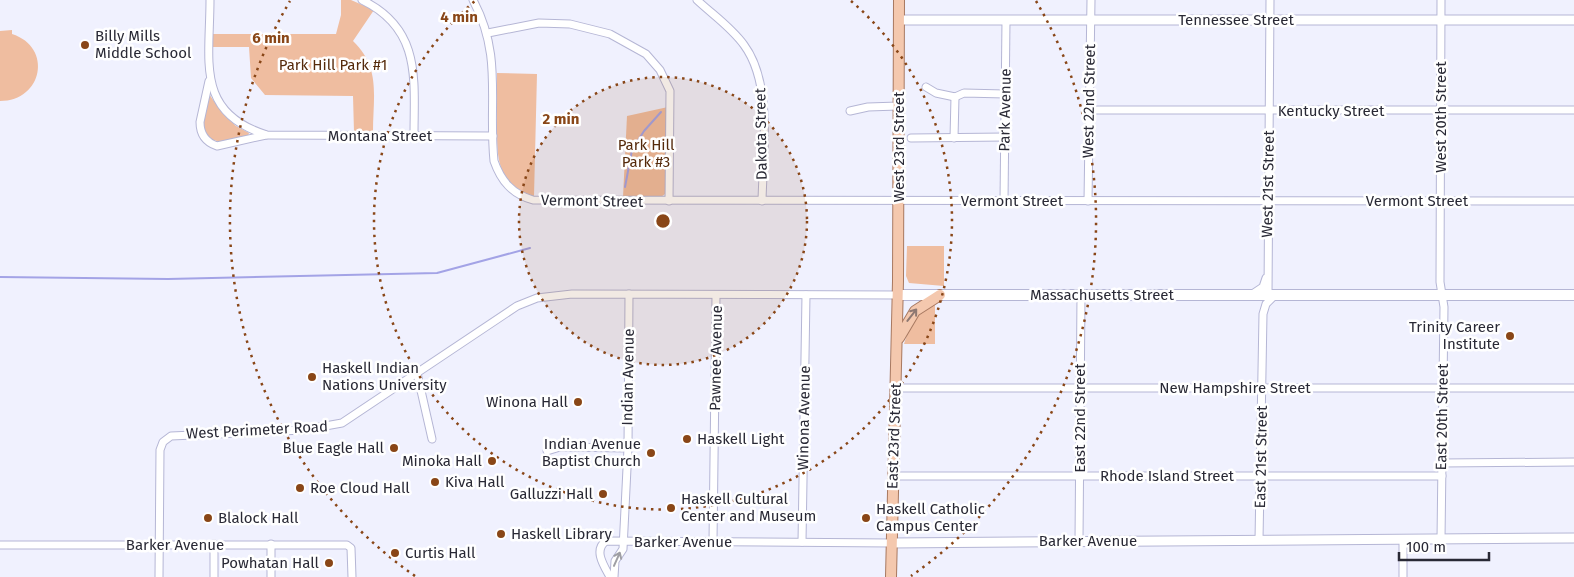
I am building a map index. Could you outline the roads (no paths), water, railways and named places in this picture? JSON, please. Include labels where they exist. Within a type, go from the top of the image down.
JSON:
[{"type":"main road","name":"West 23rd Street","points":[[898,295],[899,0]]},
{"type":"main road","name":"Massachusetts Street","points":[[898,295],[1574,295]]},
{"type":"main road","name":"East 23rd Street","points":[[891,577],[898,295]]},
{"type":"main road","points":[[896,347],[903,329],[915,311],[940,295]]},
{"type":"street","points":[[209,81],[210,0]]},
{"type":"street","points":[[363,0],[390,18],[408,46],[414,73],[414,136]]},
{"type":"street","name":"Vermont Street","points":[[473,0],[488,33],[493,70],[494,161],[500,176],[510,189],[524,198],[540,201],[1574,201]]},
{"type":"street","name":"Dakota Street","points":[[697,0],[738,37],[750,54],[759,76],[763,107],[762,201]]},
{"type":"street","name":"West 22nd Street","points":[[1088,201],[1091,0]]},
{"type":"street","name":"West 21st Street","points":[[1264,295],[1267,278],[1270,0]]},
{"type":"street","name":"West 20th Street","points":[[1441,0],[1442,295]]},
{"type":"street","name":"Tennessee Street","points":[[899,20],[1574,20]]},
{"type":"street","name":"Park Avenue","points":[[1004,201],[1006,20]]},
{"type":"street","points":[[488,33],[539,23],[570,24],[610,34],[646,54],[660,70],[670,91],[669,201]]},
{"type":"street","name":"Montana Street","points":[[209,81],[223,108],[240,123],[267,135]]},
{"type":"street","name":"Montana Street","points":[[209,81],[200,122],[204,138],[217,146],[267,135],[494,136]]},
{"type":"street","points":[[926,87],[936,93],[955,97],[964,94],[1005,94]]},
{"type":"street","points":[[954,138],[955,97]]},
{"type":"street","points":[[850,111],[868,107],[898,106]]},
{"type":"street","name":"Kentucky Street","points":[[1089,110],[1574,110]]},
{"type":"street","points":[[911,138],[1005,138]]},
{"type":"street","points":[[1263,314],[1266,304],[1263,287],[1267,278]]},
{"type":"street","name":"Massachusetts Street","points":[[629,294],[898,295]]},
{"type":"street","name":"West Perimeter Road","points":[[159,545],[160,450],[168,438],[189,434],[303,430],[336,426],[360,413],[417,372],[527,301],[556,295],[629,294]]},
{"type":"street","name":"Indian Avenue","points":[[614,577],[615,561],[622,549],[623,541],[628,448],[629,294]]},
{"type":"street","name":"Pawnee Avenue","points":[[713,542],[716,294]]},
{"type":"street","name":"Winona Avenue","points":[[802,542],[806,295]]},
{"type":"street","name":"East 22nd Street","points":[[1079,541],[1081,295]]},
{"type":"street","name":"East 21st Street","points":[[1259,540],[1264,295]]},
{"type":"street","name":"East 20th Street","points":[[1441,539],[1442,295]]},
{"type":"street","points":[[417,372],[432,439]]},
{"type":"street","name":"New Hampshire Street","points":[[896,388],[1574,388]]},
{"type":"street","points":[[547,451],[560,446],[628,448]]},
{"type":"street","points":[[1442,463],[1574,462]]},
{"type":"street","name":"Rhode Island Street","points":[[893,476],[1442,476]]},
{"type":"street","name":"Barker Avenue","points":[[610,577],[599,555],[602,544],[606,541],[892,543],[1574,538]]},
{"type":"street","points":[[1403,539],[1403,577]]},
{"type":"street","points":[[214,544],[214,577]]},
{"type":"street","points":[[271,544],[271,577]]},
{"type":"street","name":"Barker Avenue","points":[[0,545],[350,545],[352,577]]},
{"type":"street","points":[[159,545],[159,577]]},
{"type":"waterway","points":[[625,187],[632,150],[644,131],[661,112]]},
{"type":"waterway","points":[[0,277],[168,279],[437,273],[530,248]]},
{"type":"place","name":"Billy Mills Middle School","points":[[85,45]]},
{"type":"place","name":"Trinity Career Institute","points":[[1510,336]]},
{"type":"place","name":"Haskell Indian Nations University","points":[[312,377]]},
{"type":"place","name":"Winona Hall","points":[[578,402]]},
{"type":"place","name":"Haskell Light","points":[[687,439]]},
{"type":"place","name":"Blue Eagle Hall","points":[[394,448]]},
{"type":"place","name":"Indian Avenue Baptist Church","points":[[651,453]]},
{"type":"place","name":"Minoka Hall","points":[[492,461]]},
{"type":"place","name":"Kiva Hall","points":[[435,482]]},
{"type":"place","name":"Roe Cloud Hall","points":[[300,488]]},
{"type":"place","name":"Galluzzi Hall","points":[[603,494]]},
{"type":"place","name":"Haskell Cultural Center and Museum","points":[[671,508]]},
{"type":"place","name":"Blalock Hall","points":[[208,518]]},
{"type":"place","name":"Haskell Catholic Campus Center","points":[[866,518]]},
{"type":"place","name":"Haskell Library","points":[[501,534]]},
{"type":"place","name":"Curtis Hall","points":[[395,553]]},
{"type":"place","name":"Powhatan Hall","points":[[329,563]]},
{"type":"park label","name":"Park Hill Park #1","points":[[333,65]]},
{"type":"park label","name":"Park Hill Park #3","points":[[646,154]]}]
